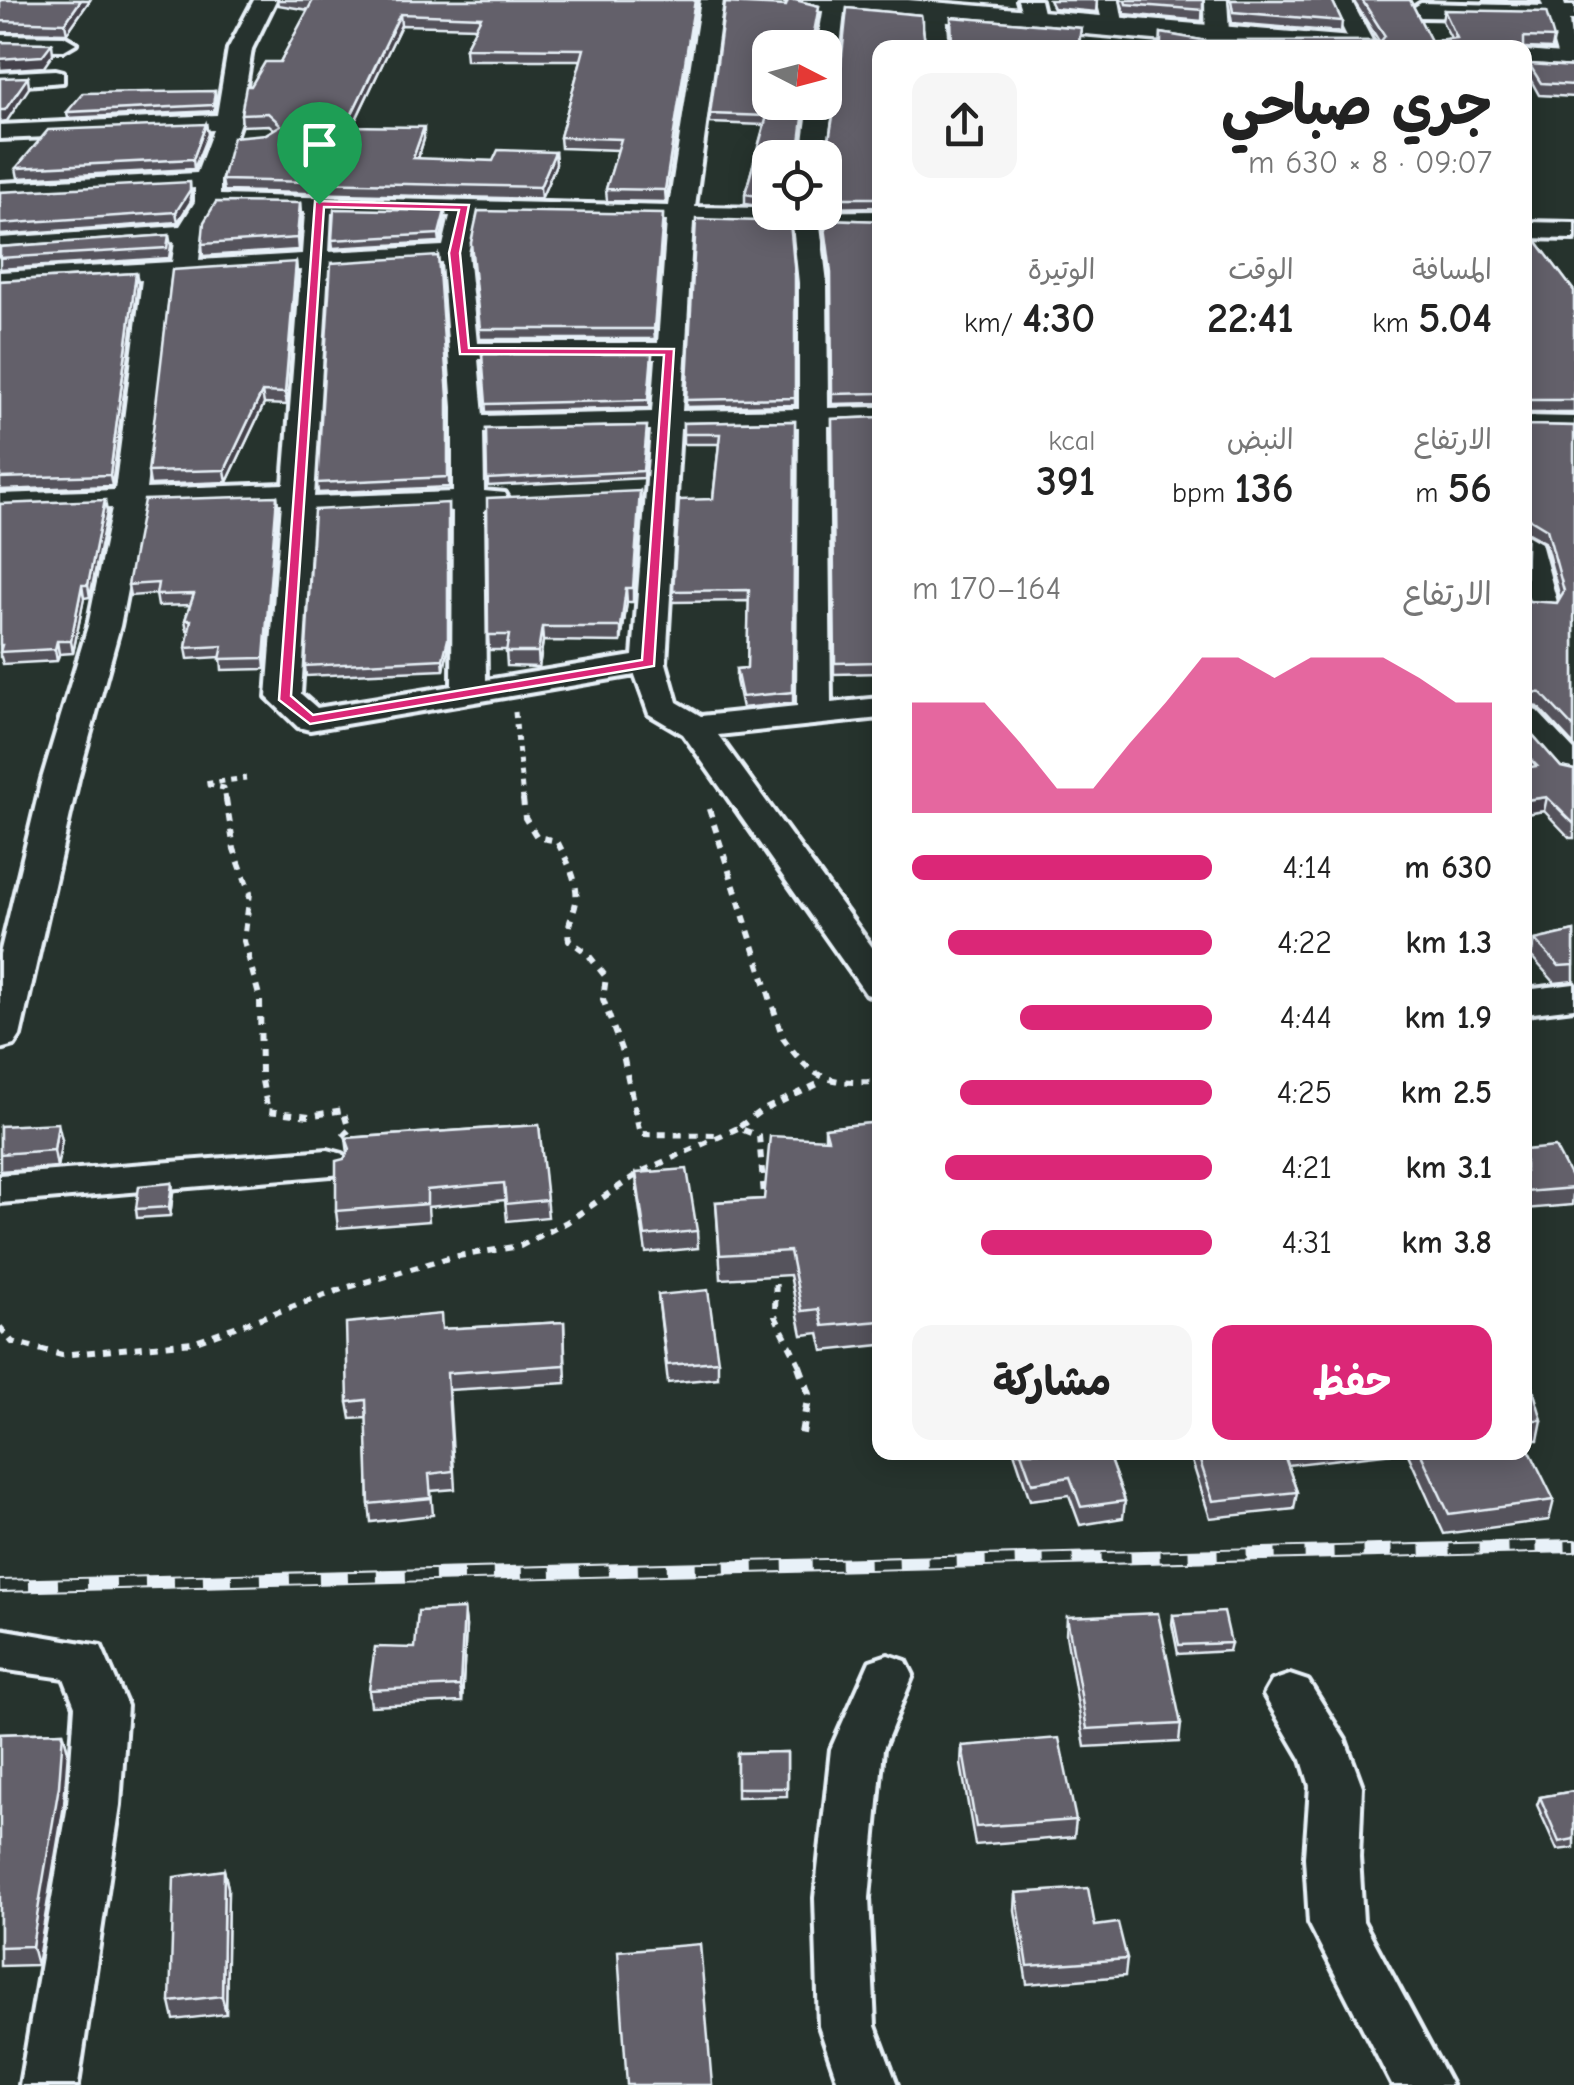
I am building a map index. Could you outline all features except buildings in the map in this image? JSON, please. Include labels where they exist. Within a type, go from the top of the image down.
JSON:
[{"type":"main road","points":[[800,0],[880,4],[935,13],[1032,10],[1111,14],[1208,40]]},
{"type":"main road","points":[[1532,62],[1573,65]]},
{"type":"street","points":[[0,1036],[60,779],[104,626],[171,269],[207,191],[225,130],[240,49],[264,0]]},
{"type":"street","points":[[712,0],[681,214],[649,663],[661,707],[695,726],[872,975]]},
{"type":"street","points":[[1216,0],[1216,40]]},
{"type":"street","points":[[1340,0],[1360,40]]},
{"type":"street","points":[[831,30],[834,3]]},
{"type":"street","points":[[1434,35],[1418,5],[1561,9],[1573,65]]},
{"type":"street","points":[[935,13],[937,40]]},
{"type":"street","points":[[0,42],[64,43]]},
{"type":"street","points":[[0,80],[54,77]]},
{"type":"street","points":[[0,132],[225,130],[252,136]]},
{"type":"street","points":[[0,191],[207,191],[319,204],[752,214]]},
{"type":"street","points":[[319,204],[284,697],[310,720],[649,663]]},
{"type":"street","points":[[465,207],[454,253],[464,352],[470,501],[469,692]]},
{"type":"street","points":[[842,216],[872,218]]},
{"type":"street","points":[[806,230],[812,284],[815,418],[814,714]]},
{"type":"street","points":[[1532,231],[1571,235]]},
{"type":"street","points":[[0,246],[189,233]]},
{"type":"street","points":[[2,288],[171,269],[454,253]]},
{"type":"street","points":[[464,352],[670,351]]},
{"type":"street","points":[[466,425],[872,416]]},
{"type":"street","points":[[1532,424],[1574,426]]},
{"type":"street","points":[[624,493],[662,491]]},
{"type":"street","points":[[0,504],[129,499],[528,498]]},
{"type":"street","points":[[1533,609],[1574,598]]},
{"type":"street","points":[[695,726],[872,709]]},
{"type":"street","points":[[1532,726],[1574,771]]},
{"type":"street","points":[[1532,1001],[1574,996]]},
{"type":"street","points":[[0,1189],[328,1164]]},
{"type":"street","points":[[0,1650],[83,1660],[100,1706],[94,1806],[49,2085]]},
{"type":"street","points":[[868,2085],[847,2026],[842,1898],[856,1750],[888,1676]]},
{"type":"street","points":[[1290,1695],[1326,1755],[1336,1786],[1332,1857],[1336,1923],[1422,2085]]},
{"type":"path","points":[[513,686],[525,818],[536,836],[557,841],[578,893],[579,906],[566,926],[569,940],[586,953],[606,978],[602,1000],[624,1055],[640,1134],[684,1131],[722,1135]]},
{"type":"path","points":[[246,778],[204,784],[224,788],[234,849],[250,893],[244,941],[260,999],[261,1076],[268,1111],[309,1116],[343,1110],[349,1130],[332,1145],[328,1164]]},
{"type":"path","points":[[705,798],[784,1038],[804,1068],[822,1082]]},
{"type":"path","points":[[0,1327],[12,1342],[62,1355],[193,1342],[342,1289],[452,1257],[520,1246],[567,1222],[640,1173],[738,1128],[759,1112],[822,1082],[872,1082]]},
{"type":"path","points":[[738,1128],[758,1136],[767,1220]]},
{"type":"path","points":[[773,1253],[773,1308],[810,1390],[811,1416],[800,1439]]},
{"type":"railway","points":[[0,1586],[1574,1546]]},
{"type":"route","points":[[319,204],[465,207],[454,253],[464,352],[670,351],[649,663],[310,720],[284,697],[319,204]]}]
